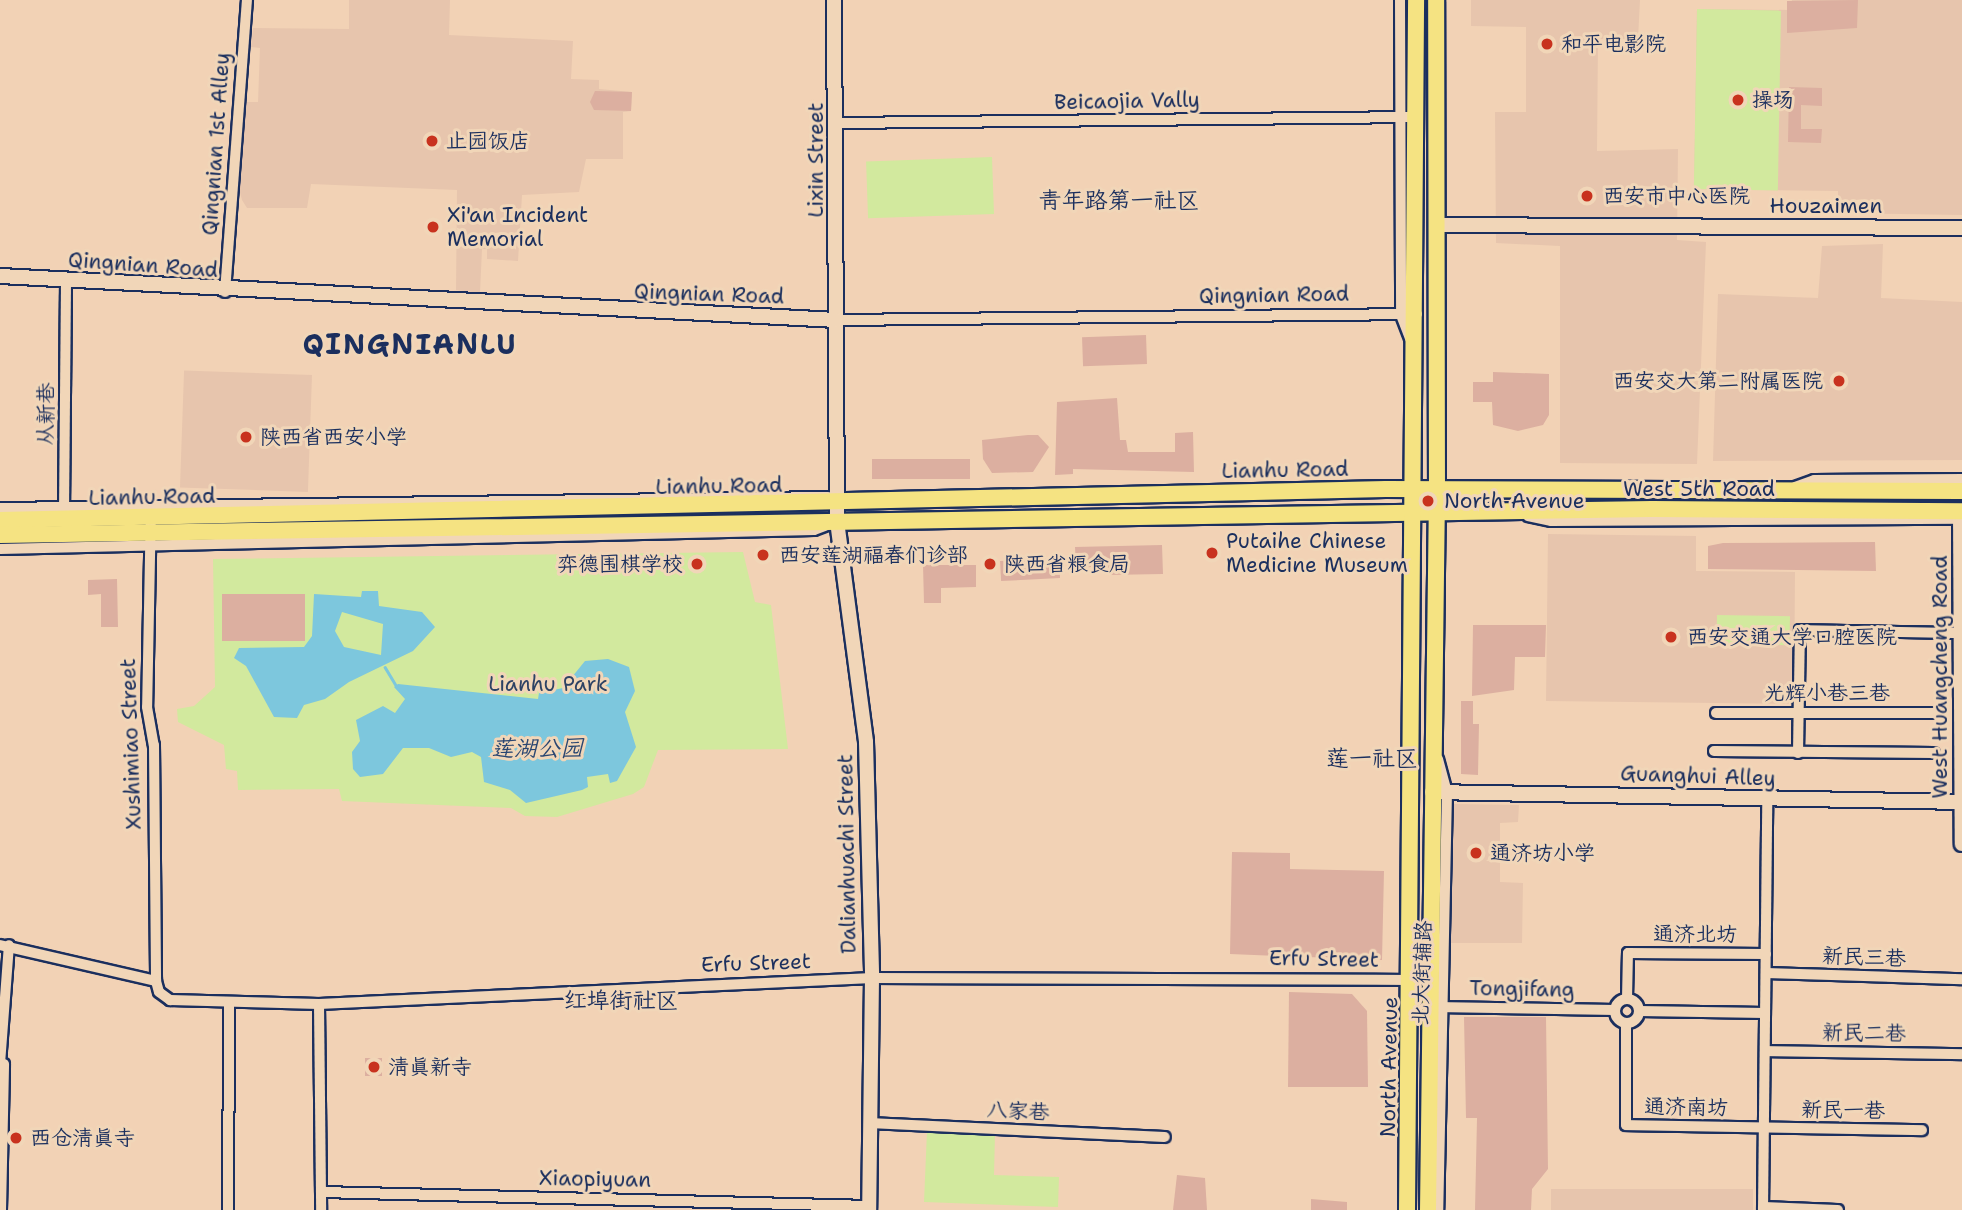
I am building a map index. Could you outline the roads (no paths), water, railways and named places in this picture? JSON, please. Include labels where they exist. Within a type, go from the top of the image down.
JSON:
[{"type":"main road","name":"North Avenue","points":[[1407,1210],[1417,360],[1409,314],[1409,117],[1416,0]]},
{"type":"main road","name":"North Avenue","points":[[1428,1210],[1440,792],[1433,738],[1439,225],[1436,0]]},
{"type":"main road","name":"Lianhu Road","points":[[151,525],[812,505],[837,499],[1437,490]]},
{"type":"main road","name":"West 5th Road","points":[[1437,490],[1962,491]]},
{"type":"main road","name":"West 5th Road","points":[[1437,516],[1512,513],[1961,515]]},
{"type":"main road","name":"Lianhu Road","points":[[0,520],[64,526],[1437,516]]},
{"type":"main road","name":"Lianhu Road","points":[[0,535],[64,526]]},
{"type":"street","name":"Qingnian 1st Alley","points":[[225,292],[247,0]]},
{"type":"street","name":"Lixin Street","points":[[834,0],[837,123],[837,499]]},
{"type":"street","points":[[1400,0],[1409,117]]},
{"type":"street","name":"Beicaojia Vally","points":[[837,123],[1409,117]]},
{"type":"street","name":"Houzaimen","points":[[1439,225],[1962,228]]},
{"type":"street","name":"Qingnian Road","points":[[0,276],[225,292],[836,320],[1409,314]]},
{"type":"street","name":"从新巷","points":[[64,526],[66,281]]},
{"type":"street","points":[[1784,491],[1814,480],[1962,479]]},
{"type":"street","name":"Dalianhuachi Street","points":[[837,499],[837,521],[866,742],[872,978],[869,1208]]},
{"type":"street","points":[[0,508],[64,526],[151,525]]},
{"type":"street","name":"West Huangcheng Road","points":[[1961,515],[1962,844]]},
{"type":"street","name":"Xushimiao Street","points":[[151,525],[147,707],[154,745],[156,981]]},
{"type":"street","points":[[0,549],[64,526]]},
{"type":"street","points":[[1798,753],[1800,630],[1961,634]]},
{"type":"street","name":"光辉小巷三巷","points":[[1716,713],[1938,713]]},
{"type":"street","points":[[1714,751],[1934,752]]},
{"type":"street","name":"Guanghui Alley","points":[[1440,792],[1962,802]]},
{"type":"street","points":[[1767,799],[1763,1208],[1838,1210]]},
{"type":"street","points":[[1,1210],[4,945],[156,981]]},
{"type":"street","name":"通济北坊","points":[[1627,999],[1628,953],[1766,954]]},
{"type":"street","name":"新民三巷","points":[[1766,973],[1962,979]]},
{"type":"street","name":"Erfu Street","points":[[156,981],[159,992],[170,1000],[229,1005],[319,1004],[872,978],[1408,980]]},
{"type":"street","name":"北大街辅路","points":[[1401,1210],[1408,980]]},
{"type":"street","points":[[1639,1011],[1627,999],[1615,1010],[1626,1023],[1639,1011],[1765,1013]]},
{"type":"street","points":[[319,1004],[321,1210]]},
{"type":"street","points":[[228,1210],[229,1005]]},
{"type":"street","name":"北大街辅路","points":[[1435,1007],[1438,1210]]},
{"type":"street","name":"Tongjifang","points":[[1435,1007],[1615,1010]]},
{"type":"street","name":"通济南坊","points":[[1626,1023],[1626,1125],[1764,1128]]},
{"type":"street","name":"新民二巷","points":[[1765,1051],[1962,1054]]},
{"type":"street","name":"八家巷","points":[[869,1123],[1165,1137]]},
{"type":"street","name":"新民一巷","points":[[1764,1128],[1922,1130]]},
{"type":"street","name":"Xiaopiyuan","points":[[321,1192],[869,1208]]},
{"type":"water","points":[[362,591],[378,591],[379,606],[422,612],[435,627],[413,651],[349,682],[325,699],[304,705],[297,718],[274,717],[246,666],[234,658],[239,648],[304,647],[312,636],[314,594],[361,597]],"holes":[[[342,612],[383,624],[381,655],[344,647],[335,631]]]},
{"type":"water","name":"莲湖公园","points":[[608,659],[629,667],[635,691],[625,712],[636,747],[617,781],[610,783],[608,774],[587,777],[588,787],[582,790],[526,803],[510,790],[484,782],[481,757],[472,752],[451,757],[429,748],[403,748],[383,774],[360,777],[353,769],[352,752],[360,741],[356,720],[383,706],[395,713],[405,699],[394,687],[398,684],[538,699],[539,693],[563,688],[585,661]]},
{"type":"waterway","points":[[385,667],[396,685]]},
{"type":"place","name":"和平电影院","points":[[1547,44]]},
{"type":"place","name":"操场","points":[[1738,100]]},
{"type":"place","name":"止园饭店","points":[[432,141]]},
{"type":"place","name":"西安市中心医院","points":[[1587,196]]},
{"type":"place","name":"Xi'an Incident Memorial","points":[[433,227]]},
{"type":"place","name":"西安交大第二附属医院","points":[[1839,381]]},
{"type":"place","name":"陕西省西安小学","points":[[246,437]]},
{"type":"place","name":"North Avenue","points":[[1428,501]]},
{"type":"place","name":"Putaihe Chinese Medicine Museum","points":[[1212,553]]},
{"type":"place","name":"西安莲湖福春们诊部","points":[[763,555]]},
{"type":"place","name":"弈德围棋学校","points":[[697,564]]},
{"type":"place","name":"陕西省粮食局","points":[[990,564]]},
{"type":"place","name":"西安交通大学口腔医院","points":[[1671,637]]},
{"type":"place","name":"通济坊小学","points":[[1476,853]]},
{"type":"place","name":"清真新寺","points":[[374,1067]]},
{"type":"place","name":"西仓清真寺","points":[[16,1138]]},
{"type":"district","name":"青年路第一社区","points":[[1119,200]]},
{"type":"district","name":"QINGNIANLU","points":[[410,344]]},
{"type":"district","name":"莲一社区","points":[[1372,758]]},
{"type":"district","name":"红埠街社区","points":[[621,1000]]},
{"type":"park label","name":"Lianhu Park","points":[[548,684]]}]
